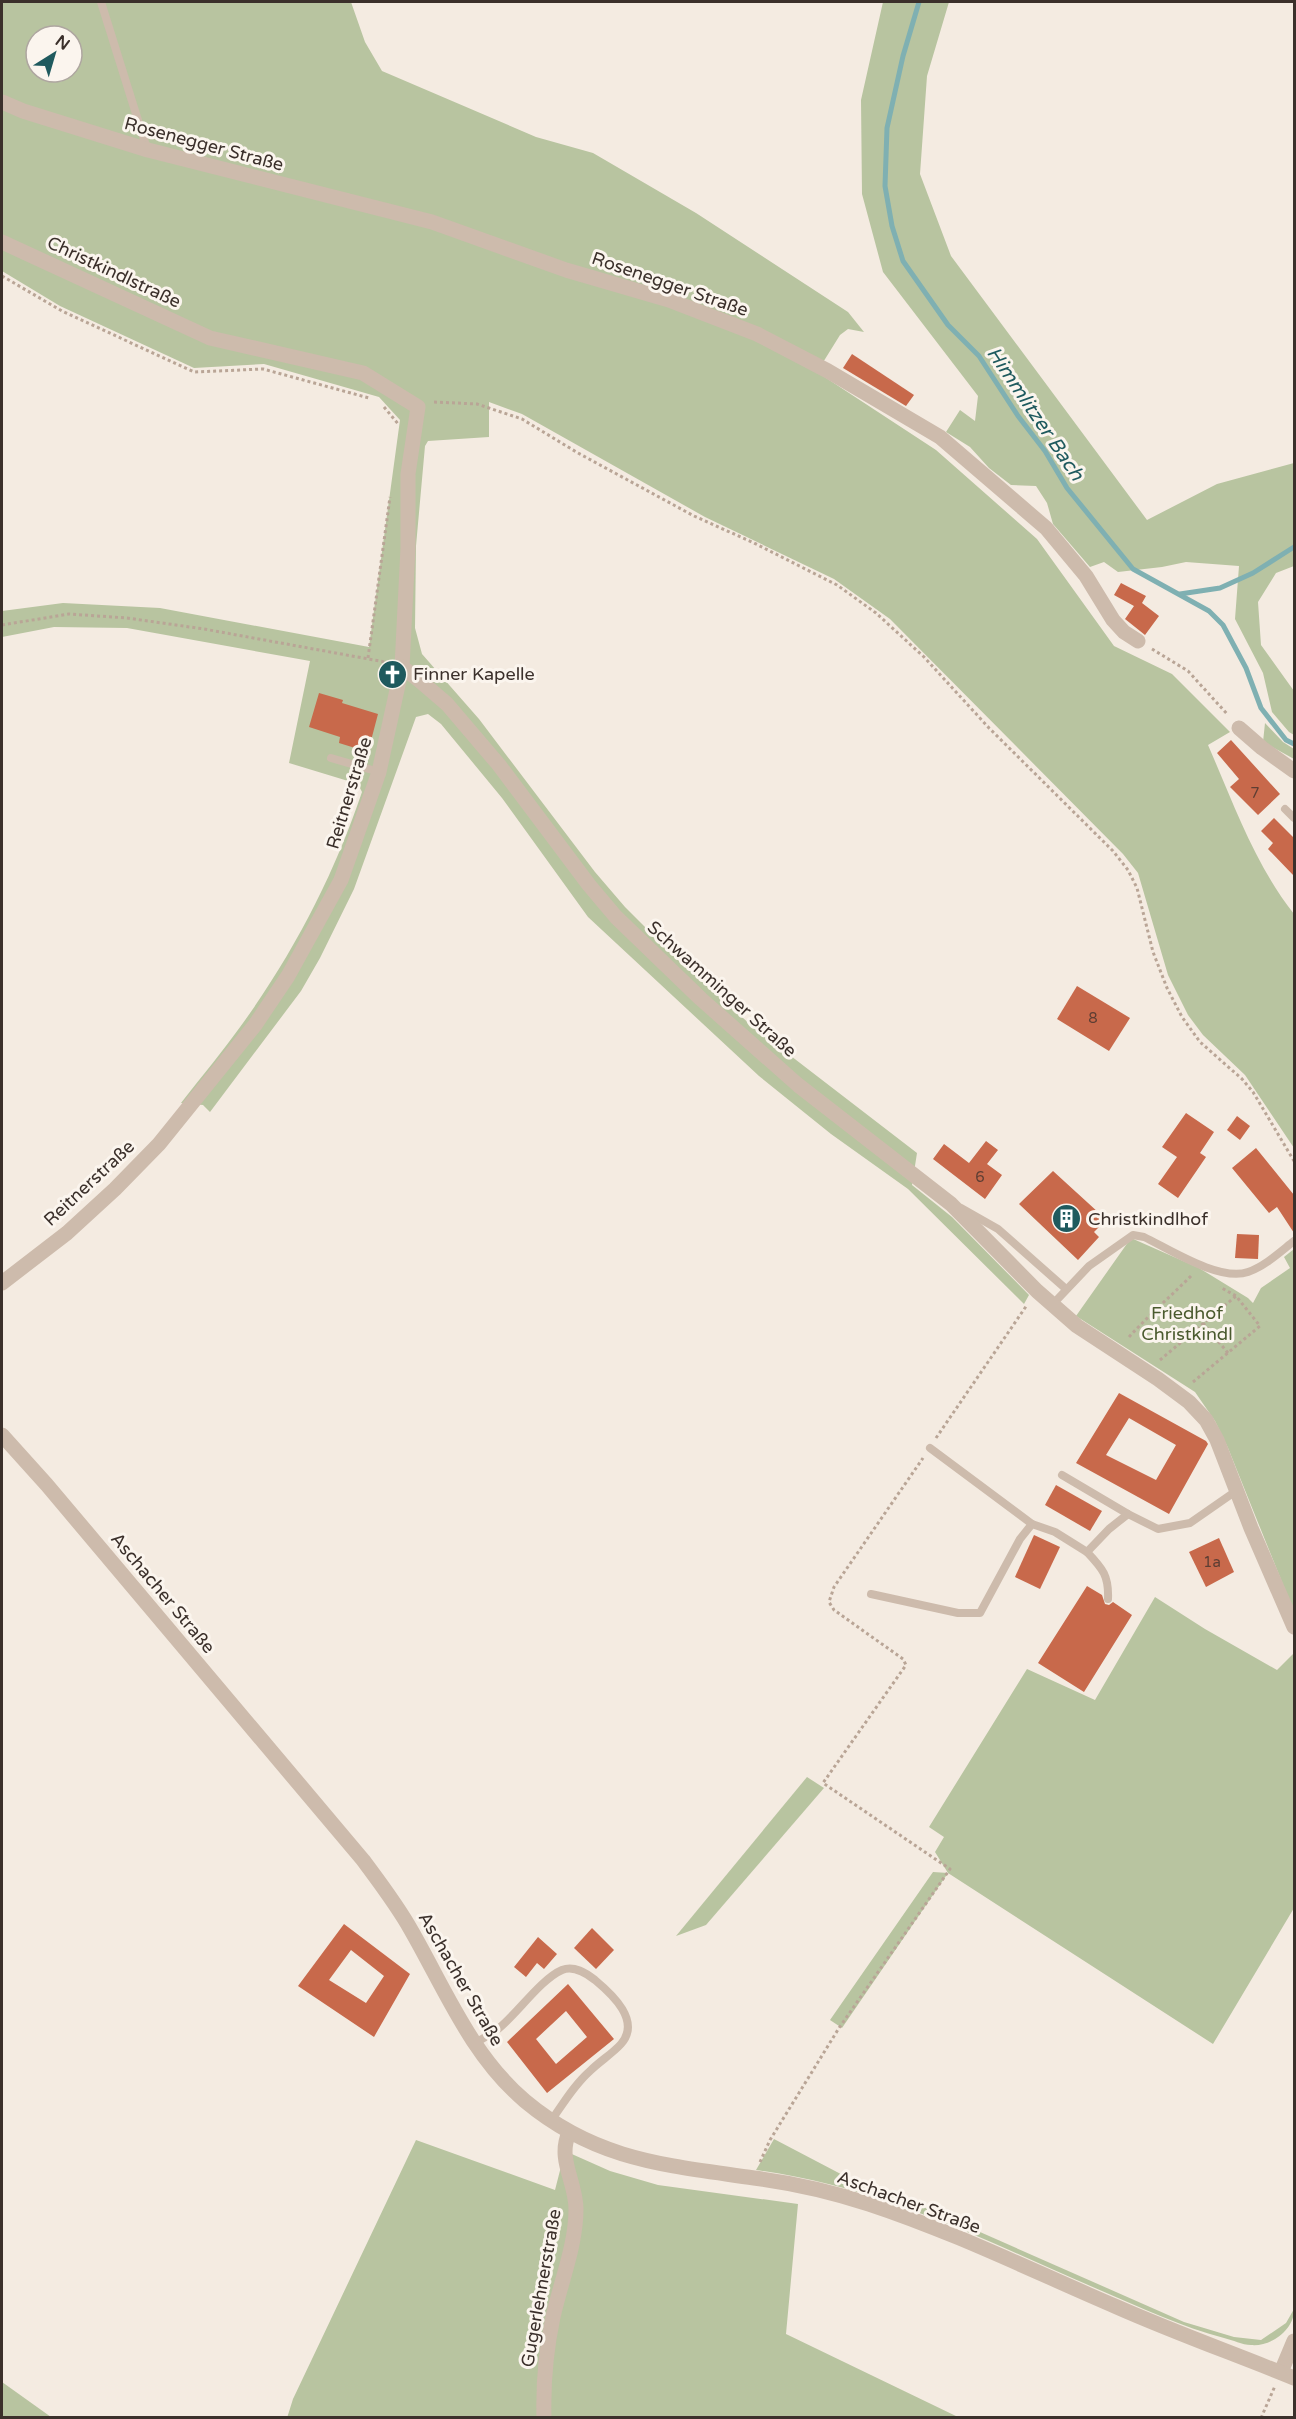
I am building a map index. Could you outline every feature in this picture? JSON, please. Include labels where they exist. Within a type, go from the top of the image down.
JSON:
[{"type":"street","name":"Rosenegger Straße","points":[[2,102],[148,150],[432,222],[566,270],[669,300],[757,334],[828,371],[940,437],[1046,528],[1086,576],[1113,620],[1124,632],[1138,641]]},
{"type":"street","name":"Christkindlstraße","points":[[2,242],[210,338],[363,373],[418,407]]},
{"type":"street","name":"Reitnerstraße","points":[[2,1283],[67,1233],[159,1144],[255,1025],[288,976],[341,880],[379,772],[402,668],[408,548],[408,474],[418,407]]},
{"type":"street","name":"Schwamminger Straße","points":[[402,668],[447,704],[499,765],[589,885],[616,917],[648,949],[761,1053],[951,1204],[1052,1305],[1095,1339],[1158,1379],[1189,1402],[1206,1420],[1217,1440],[1236,1491],[1294,1627]]},
{"type":"street","points":[[1239,728],[1294,771]]},
{"type":"street","name":"Aschacher Straße","points":[[2,1435],[47,1485],[363,1860],[410,1928],[474,2044],[503,2081],[551,2121],[568,2133],[601,2148],[639,2160],[757,2178],[836,2194],[902,2216],[1175,2332],[1288,2375]]},
{"type":"street","name":"Gugerlehnerstraße","points":[[544,2418],[543,2386],[548,2346],[574,2236],[576,2218],[575,2192],[564,2154],[564,2144],[568,2133]]},
{"type":"street","points":[[1288,2375],[1294,2342]]},
{"type":"lane","points":[[100,2],[148,150]]},
{"type":"lane","points":[[331,758],[379,772]]},
{"type":"lane","points":[[1285,809],[1294,818]]},
{"type":"lane","points":[[951,1204],[998,1229],[1066,1289]]},
{"type":"lane","points":[[1052,1305],[1089,1266],[1133,1235],[1143,1237],[1227,1275],[1247,1272],[1274,1257],[1294,1241]]},
{"type":"lane","points":[[930,1448],[1032,1524],[1056,1532],[1087,1552],[1102,1569],[1109,1583],[1108,1599]]},
{"type":"lane","points":[[1062,1475],[1158,1529],[1190,1522],[1236,1491]]},
{"type":"lane","points":[[1087,1552],[1109,1529],[1128,1514]]},
{"type":"lane","points":[[871,1594],[958,1613],[980,1613],[1020,1539],[1032,1524]]},
{"type":"lane","points":[[474,2044],[497,2029],[552,1977],[563,1970],[574,1968],[586,1973],[604,1988],[622,2008],[628,2021],[628,2034],[621,2045],[575,2086],[551,2121]]},
{"type":"path","points":[[2,276],[63,311],[194,372],[262,369],[377,400],[399,425]]},
{"type":"path","points":[[418,407],[435,402],[477,404],[522,419],[578,453],[694,516],[816,574],[876,613],[924,657],[989,728],[1113,851],[1128,870],[1137,888],[1154,952],[1167,988],[1182,1017],[1200,1042],[1242,1079],[1253,1092],[1294,1161]]},
{"type":"path","points":[[368,658],[390,495]]},
{"type":"path","points":[[2,624],[69,614],[127,618],[368,658],[402,668]]},
{"type":"path","points":[[1138,641],[1188,671],[1239,728]]},
{"type":"path","points":[[1129,1338],[1153,1311],[1165,1303],[1194,1273]]},
{"type":"path","points":[[1185,1377],[1194,1383],[1260,1326],[1236,1296],[1215,1284]]},
{"type":"path","points":[[757,2178],[759,2165],[770,2140],[839,2028],[950,1869],[823,1782],[906,1665],[903,1659],[834,1610],[829,1602],[834,1587],[1037,1291]]},
{"type":"path","points":[[1168,1366],[1160,1360],[1236,1296]]},
{"type":"path","points":[[1203,1323],[1228,1353]]},
{"type":"path","points":[[1261,2418],[1288,2375]]},
{"type":"green space","points":[[2,2],[351,2],[365,42],[382,71],[536,137],[593,153],[696,213],[848,312],[864,332],[848,329],[840,335],[817,372],[936,450],[1037,539],[1114,646],[1172,674],[1230,732],[1208,745],[1256,854],[1294,914],[1294,1148],[1245,1075],[1203,1035],[1188,1015],[1168,975],[1138,873],[1123,854],[890,619],[834,579],[705,517],[522,414],[489,402],[489,437],[428,441],[425,446],[416,546],[415,628],[422,654],[479,719],[595,872],[625,907],[678,960],[752,1026],[917,1153],[912,1185],[952,1217],[1029,1295],[1024,1304],[908,1189],[831,1134],[759,1076],[588,917],[502,798],[441,724],[428,714],[416,717],[354,889],[301,991],[210,1112],[203,1105],[181,1103],[243,1023],[296,941],[339,853],[362,792],[358,784],[289,763],[310,661],[127,628],[54,627],[2,637],[2,611],[63,603],[160,608],[369,647],[400,420],[379,397],[264,364],[194,368],[60,306],[2,271]]},
{"type":"green space","points":[[883,2],[949,2],[927,76],[920,174],[951,256],[1147,520],[1217,484],[1294,463],[1294,566],[1276,573],[1258,602],[1261,645],[1294,691],[1294,735],[1272,712],[1263,673],[1235,619],[1239,566],[1186,562],[1118,572],[1104,562],[1090,567],[1053,524],[1047,503],[1036,486],[1011,485],[989,468],[970,447],[946,432],[960,410],[975,421],[978,396],[883,272],[862,194],[861,100]]},
{"type":"green space","points":[[1265,723],[1283,742],[1294,749],[1294,759],[1263,742]]},
{"type":"green space","name":"Friedhof Christkindl","points":[[1131,1238],[1199,1268],[1253,1303],[1261,1288],[1290,1268],[1284,1257],[1294,1249],[1294,1612],[1228,1448],[1215,1421],[1195,1392],[1076,1316]]},
{"type":"green space","points":[[1155,1597],[1277,1670],[1294,1653],[1294,1908],[1213,2044],[948,1873],[935,1852],[944,1837],[929,1827],[1027,1669],[1095,1700]]},
{"type":"green space","points":[[807,1777],[824,1788],[706,1925],[676,1936]]},
{"type":"green space","points":[[933,1872],[948,1873],[842,2028],[830,2020]]},
{"type":"green space","points":[[774,2139],[856,2182],[912,2202],[1184,2322],[1234,2337],[1261,2340],[1286,2323],[1294,2309],[1291,2323],[1274,2340],[1259,2345],[1244,2344],[1193,2328],[933,2218],[847,2189],[756,2170]]},
{"type":"green space","points":[[416,2140],[555,2190],[565,2151],[610,2171],[658,2185],[798,2204],[786,2334],[958,2417],[287,2418],[293,2399]]},
{"type":"green space","points":[[2,2382],[51,2417],[2,2417]]},
{"type":"building","points":[[852,354],[914,395],[906,406],[843,368]]},
{"type":"building","points":[[1121,583],[1146,596],[1142,603],[1159,616],[1145,635],[1125,619],[1134,606],[1114,595]]},
{"type":"building","points":[[319,693],[378,714],[368,752],[339,743],[340,737],[309,727]]},
{"type":"building","points":[[1231,740],[1280,794],[1258,815],[1230,787],[1239,779],[1217,753]]},
{"type":"building","points":[[1274,818],[1294,838],[1294,876],[1268,849],[1273,843],[1261,831]]},
{"type":"building","points":[[1077,986],[1130,1018],[1109,1051],[1057,1019]]},
{"type":"building","points":[[1186,1113],[1214,1132],[1200,1153],[1206,1157],[1178,1198],[1158,1184],[1177,1157],[1162,1147]]},
{"type":"building","points":[[1237,1116],[1250,1126],[1240,1140],[1227,1130]]},
{"type":"building","points":[[986,1141],[998,1150],[987,1164],[1002,1175],[985,1199],[933,1159],[944,1144],[969,1163]]},
{"type":"building","points":[[1256,1148],[1294,1195],[1294,1233],[1277,1207],[1269,1213],[1232,1168]]},
{"type":"building","name":"Christkindlhof","points":[[1053,1171],[1099,1213],[1102,1224],[1094,1232],[1099,1237],[1078,1260],[1019,1204]]},
{"type":"building","points":[[1237,1234],[1259,1235],[1258,1259],[1235,1258]]},
{"type":"building","points":[[1119,1393],[1208,1444],[1169,1514],[1076,1463]],"holes":[[[1129,1418],[1176,1445],[1156,1480],[1106,1455]]]},
{"type":"building","points":[[1056,1485],[1102,1511],[1090,1531],[1045,1505]]},
{"type":"building","points":[[1034,1535],[1060,1547],[1040,1589],[1015,1577]]},
{"type":"building","points":[[1219,1538],[1234,1572],[1206,1587],[1189,1552]]},
{"type":"building","points":[[1087,1586],[1102,1595],[1105,1604],[1109,1605],[1113,1602],[1132,1615],[1084,1692],[1038,1663]]},
{"type":"building","points":[[344,1924],[410,1974],[374,2037],[298,1986]],"holes":[[[351,1950],[384,1976],[366,2003],[329,1980]]]},
{"type":"building","points":[[592,1928],[614,1950],[596,1969],[574,1948]]},
{"type":"building","points":[[538,1937],[557,1954],[544,1969],[537,1963],[526,1977],[514,1967]]},
{"type":"building","points":[[568,1984],[614,2039],[547,2093],[507,2042]],"holes":[[[566,2011],[587,2037],[556,2064],[536,2039]]]},
{"type":"waterway","name":"Himmlitzer Bach","points":[[919,2],[903,56],[887,128],[885,186],[892,226],[903,261],[948,325],[979,356],[1018,416],[1045,451],[1067,488],[1133,569],[1209,611],[1223,625],[1246,668],[1261,708],[1286,740],[1294,744]]},
{"type":"waterway","points":[[1180,594],[1220,588],[1253,573],[1294,547]]},
{"type":"place","name":"Finner Kapelle","points":[[392,674]]},
{"type":"place","name":"Christkindlhof","points":[[1067,1219]]}]
